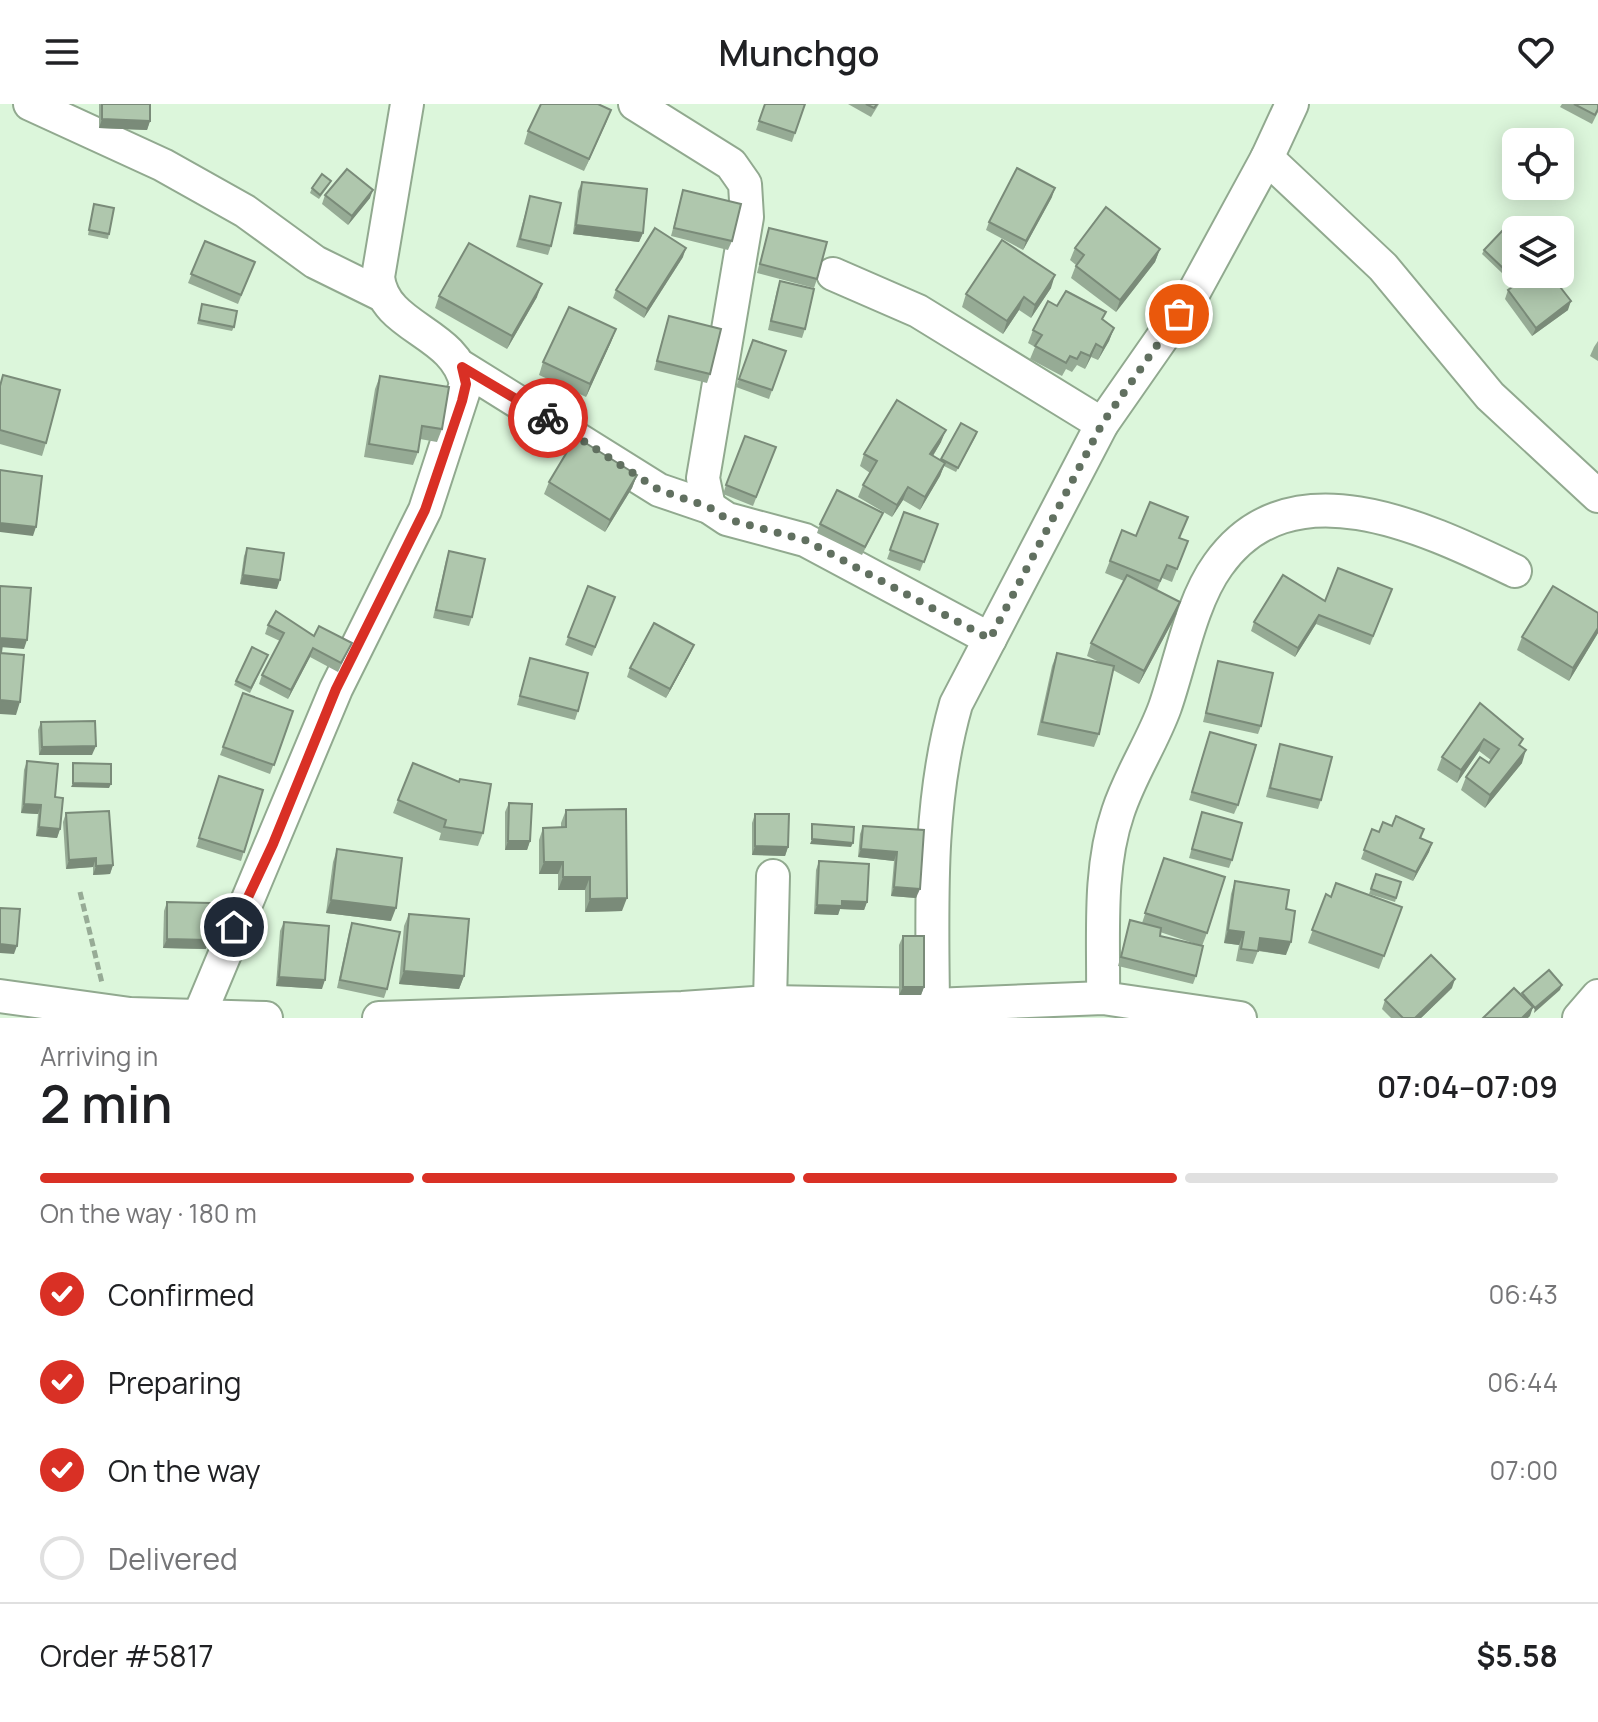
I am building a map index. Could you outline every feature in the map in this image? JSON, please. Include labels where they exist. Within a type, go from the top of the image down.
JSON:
[{"type":"street","points":[[30,104],[163,165],[245,211],[315,262],[380,294],[393,311],[438,340],[462,367],[659,490],[709,507],[727,519],[805,540],[990,639]]},
{"type":"street","points":[[380,294],[378,277],[407,104]]},
{"type":"street","points":[[635,104],[731,164],[745,184],[747,217],[703,478],[709,507]]},
{"type":"street","points":[[933,1005],[932,863],[942,754],[956,704],[1102,424],[1194,292],[1267,158],[1292,104]]},
{"type":"street","points":[[1267,158],[1383,267],[1490,396],[1598,496]]},
{"type":"street","points":[[833,274],[918,311],[1102,424]]},
{"type":"street","points":[[199,1016],[336,689],[425,510],[462,401],[466,384],[462,367]]},
{"type":"street","points":[[1103,998],[1106,871],[1117,814],[1163,712],[1201,597],[1218,565],[1246,536],[1279,517],[1306,510],[1342,510],[1388,520],[1462,545],[1515,571]]},
{"type":"street","points":[[770,1002],[773,876]]},
{"type":"street","points":[[0,996],[123,1014],[266,1018]]},
{"type":"street","points":[[1579,1018],[1598,996]]},
{"type":"street","points":[[379,1018],[682,1013],[770,1002],[933,1005],[1103,998],[1240,1018]]},
{"type":"path","points":[[80,892],[123,1014]]},
{"type":"building","points":[[102,104],[150,104],[150,121],[102,119]]},
{"type":"building","points":[[541,104],[598,104],[611,110],[589,159],[528,131]]},
{"type":"building","points":[[765,104],[805,104],[795,133],[759,121]]},
{"type":"building","points":[[1574,104],[1598,104],[1598,109],[1595,115]]},
{"type":"building","points":[[1017,168],[1055,188],[1026,241],[989,222]]},
{"type":"building","points":[[347,169],[373,190],[352,216],[325,195]]},
{"type":"building","points":[[322,174],[331,181],[320,195],[312,188]]},
{"type":"building","points":[[582,182],[647,189],[643,233],[576,225]]},
{"type":"building","points":[[683,190],[741,204],[732,241],[674,228]]},
{"type":"building","points":[[530,196],[561,203],[551,246],[520,239]]},
{"type":"building","points":[[94,204],[114,208],[109,234],[89,230]]},
{"type":"building","points":[[1106,207],[1160,249],[1120,300],[1076,266],[1084,255],[1075,248]]},
{"type":"building","points":[[655,228],[686,248],[647,309],[616,290]]},
{"type":"building","points":[[769,228],[827,242],[817,279],[760,264]]},
{"type":"building","points":[[1502,231],[1502,267],[1484,250]]},
{"type":"building","points":[[1002,240],[1055,275],[1035,305],[1024,297],[1007,321],[966,294]]},
{"type":"building","points":[[205,241],[255,262],[241,295],[191,274]]},
{"type":"building","points":[[469,243],[542,284],[512,336],[439,296]]},
{"type":"building","points":[[780,281],[814,289],[805,329],[771,321]]},
{"type":"building","points":[[1561,288],[1571,301],[1536,328],[1508,290]]},
{"type":"building","points":[[1066,291],[1106,312],[1102,319],[1114,328],[1103,348],[1096,344],[1090,356],[1081,352],[1077,359],[1070,356],[1066,363],[1035,346],[1042,335],[1033,330],[1048,301],[1057,306]]},
{"type":"building","points":[[202,304],[237,311],[234,327],[199,320]]},
{"type":"building","points":[[569,307],[616,329],[590,384],[543,362]]},
{"type":"building","points":[[669,316],[721,329],[710,374],[657,361]]},
{"type":"building","points":[[753,340],[786,351],[772,390],[739,379]]},
{"type":"building","points":[[3,375],[60,390],[46,443],[0,430]]},
{"type":"building","points":[[380,376],[449,387],[442,429],[422,426],[418,452],[369,444]]},
{"type":"building","points":[[897,400],[946,430],[930,454],[945,463],[925,497],[908,487],[897,505],[863,485],[877,461],[864,454]]},
{"type":"building","points":[[961,423],[977,432],[958,468],[941,459]]},
{"type":"building","points":[[745,436],[776,447],[756,497],[726,485]]},
{"type":"building","points":[[576,437],[637,475],[610,520],[549,482]]},
{"type":"building","points":[[0,470],[42,476],[36,527],[0,523]]},
{"type":"building","points":[[837,490],[883,513],[865,547],[820,524]]},
{"type":"building","points":[[1150,502],[1188,517],[1179,538],[1188,541],[1177,569],[1167,565],[1160,581],[1110,561],[1122,530],[1136,536]]},
{"type":"building","points":[[904,512],[938,524],[924,562],[890,550]]},
{"type":"building","points":[[247,548],[284,553],[280,580],[243,575]]},
{"type":"building","points":[[449,551],[485,559],[472,617],[436,610]]},
{"type":"building","points":[[1338,568],[1392,589],[1373,636],[1319,615],[1298,648],[1254,622],[1283,575],[1325,601]]},
{"type":"building","points":[[1127,575],[1180,602],[1144,671],[1091,643]]},
{"type":"building","points":[[0,586],[31,588],[27,640],[0,638]]},
{"type":"building","points":[[588,586],[615,597],[595,647],[568,637]]},
{"type":"building","points":[[1553,586],[1598,613],[1598,628],[1573,668],[1522,637]]},
{"type":"building","points":[[276,611],[314,636],[319,626],[352,643],[341,663],[313,648],[291,690],[262,675],[284,633],[268,625]]},
{"type":"building","points":[[654,623],[694,645],[670,689],[630,668]]},
{"type":"building","points":[[0,644],[1,653],[24,655],[20,702],[0,700]]},
{"type":"building","points":[[252,647],[268,655],[251,688],[236,681]]},
{"type":"building","points":[[1057,653],[1114,666],[1099,734],[1042,722]]},
{"type":"building","points":[[530,658],[588,673],[578,711],[520,696]]},
{"type":"building","points":[[1218,661],[1273,673],[1261,726],[1206,713]]},
{"type":"building","points":[[243,693],[293,711],[274,765],[223,747]]},
{"type":"building","points":[[1480,703],[1523,739],[1519,745],[1526,750],[1490,795],[1466,777],[1480,757],[1489,763],[1499,749],[1484,739],[1461,770],[1442,757]]},
{"type":"building","points":[[95,721],[96,746],[42,747],[41,722]]},
{"type":"building","points":[[1210,732],[1256,745],[1238,805],[1192,792]]},
{"type":"building","points":[[1280,744],[1332,757],[1321,800],[1270,788]]},
{"type":"building","points":[[27,761],[58,764],[55,797],[63,798],[60,829],[39,827],[41,805],[24,804]]},
{"type":"building","points":[[73,763],[111,764],[111,784],[73,783]]},
{"type":"building","points":[[413,763],[459,782],[460,779],[491,784],[483,833],[444,827],[446,820],[398,800]]},
{"type":"building","points":[[219,776],[263,790],[244,852],[199,838]]},
{"type":"building","points":[[509,803],[532,804],[530,841],[508,841]]},
{"type":"building","points":[[626,809],[627,898],[590,899],[590,877],[563,877],[563,862],[544,862],[543,828],[566,827],[566,810]]},
{"type":"building","points":[[109,811],[113,865],[96,866],[96,858],[69,860],[66,813]]},
{"type":"building","points":[[1202,812],[1242,823],[1232,860],[1192,849]]},
{"type":"building","points":[[755,814],[789,814],[788,847],[755,846]]},
{"type":"building","points":[[1396,816],[1424,829],[1420,838],[1432,843],[1416,872],[1364,850],[1372,829],[1379,832],[1383,822],[1392,826]]},
{"type":"building","points":[[812,824],[854,827],[853,843],[812,839]]},
{"type":"building","points":[[863,826],[924,830],[920,889],[894,887],[897,852],[861,849]]},
{"type":"building","points":[[337,849],[402,858],[396,908],[331,900]]},
{"type":"building","points":[[1164,858],[1225,877],[1207,933],[1145,913]]},
{"type":"building","points":[[819,861],[869,864],[867,902],[842,901],[842,906],[817,905]]},
{"type":"building","points":[[1376,874],[1401,882],[1396,898],[1371,889]]},
{"type":"building","points":[[1235,881],[1289,890],[1286,909],[1295,911],[1291,942],[1260,938],[1258,951],[1241,949],[1244,932],[1228,930]]},
{"type":"building","points":[[1336,883],[1402,907],[1384,956],[1312,930],[1326,894],[1331,897]]},
{"type":"building","points":[[167,902],[210,903],[209,940],[167,939]]},
{"type":"building","points":[[0,908],[20,909],[17,946],[0,944]]},
{"type":"building","points":[[409,914],[469,919],[464,976],[404,971]]},
{"type":"building","points":[[1130,920],[1161,928],[1160,936],[1203,946],[1196,976],[1121,957]]},
{"type":"building","points":[[284,922],[329,926],[325,980],[279,977]]},
{"type":"building","points":[[352,923],[400,932],[387,989],[340,980]]},
{"type":"building","points":[[903,936],[924,936],[924,987],[903,987]]},
{"type":"building","points":[[1431,955],[1455,979],[1415,1018],[1403,1018],[1385,1000]]},
{"type":"building","points":[[1549,970],[1562,985],[1535,1008],[1522,993]]},
{"type":"building","points":[[1514,988],[1533,1007],[1522,1018],[1483,1018]]},
{"type":"way so far","points":[[548,418],[659,490],[709,507],[727,519],[805,540],[990,639],[1102,424],[1179,314]]},
{"type":"route","points":[[234,927],[273,844],[336,689],[425,510],[462,401],[466,384],[462,367],[548,418]]}]
